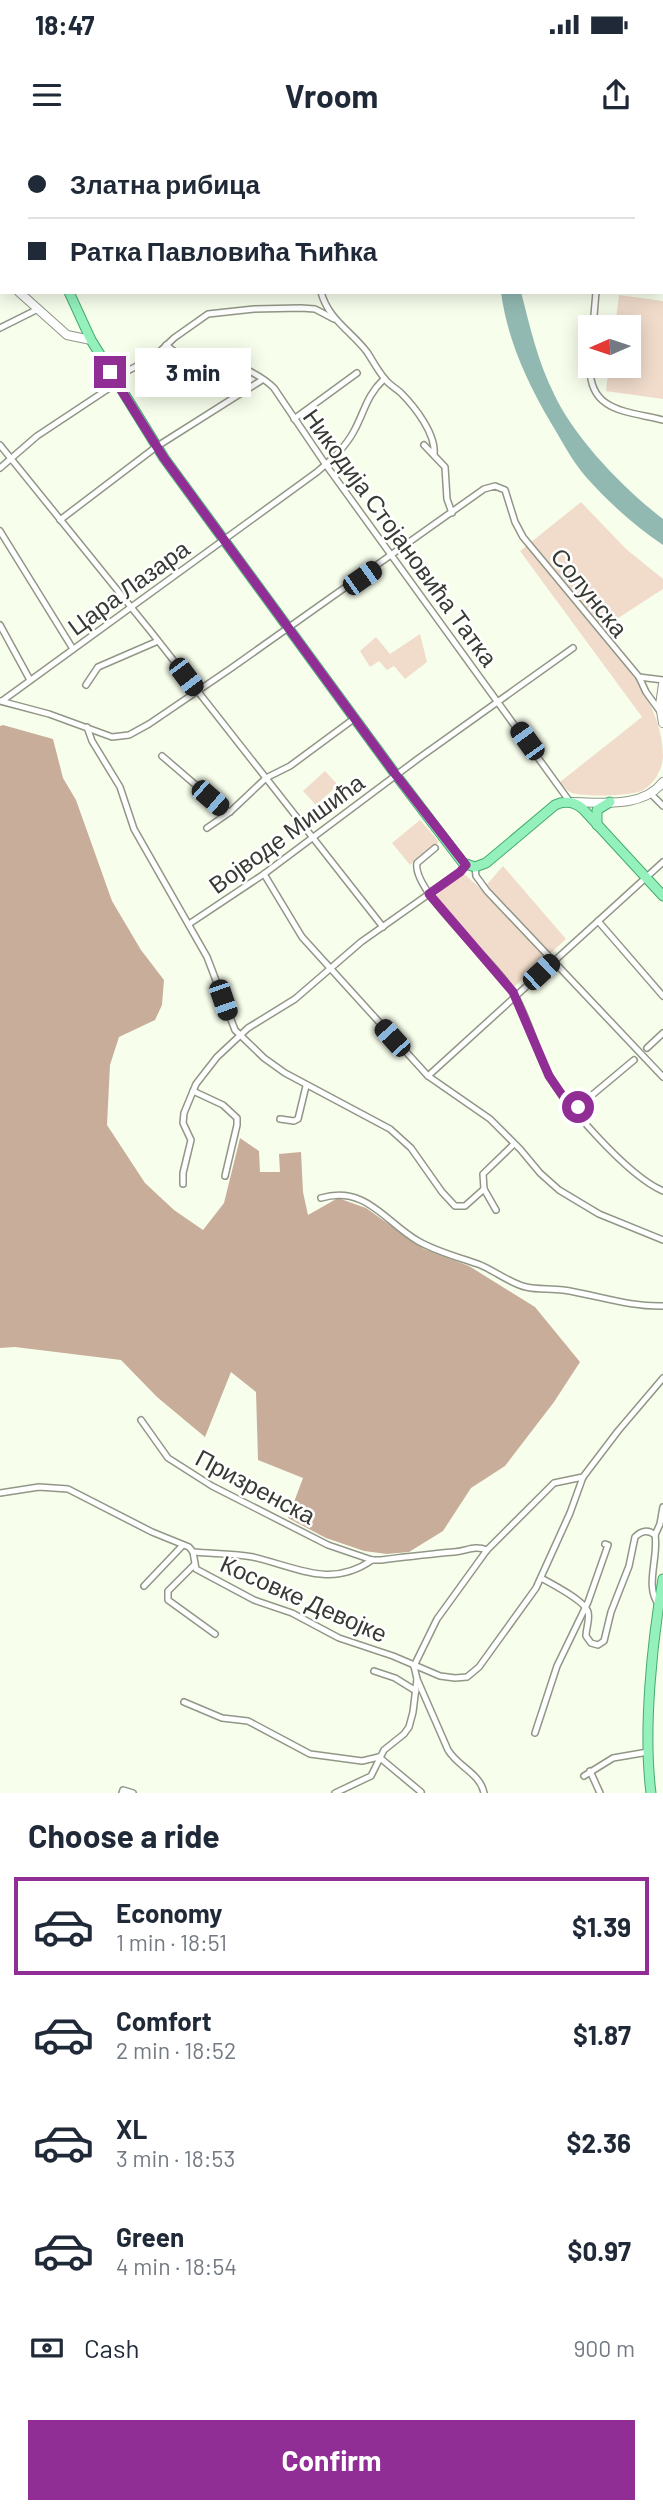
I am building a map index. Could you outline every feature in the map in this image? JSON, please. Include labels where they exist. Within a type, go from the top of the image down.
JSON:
[{"type":"main road","points":[[21,294],[67,335],[91,340]]},
{"type":"main road","points":[[70,294],[91,340],[156,447],[396,775],[470,866],[490,860],[555,805],[637,800],[651,794],[663,782]]},
{"type":"main road","points":[[663,682],[660,711],[663,723]]},
{"type":"main road","points":[[570,802],[580,807],[663,896]]},
{"type":"main road","points":[[597,825],[597,810],[610,802]]},
{"type":"main road","points":[[651,1793],[648,1752],[654,1651],[663,1579]]},
{"type":"street","points":[[322,294],[334,319],[366,351],[384,379],[402,394],[418,415],[430,435],[434,454]]},
{"type":"street","points":[[594,315],[596,294]]},
{"type":"street","points":[[0,468],[10,457],[66,416],[116,380],[150,360],[200,319],[215,312],[301,308],[315,309],[334,319]]},
{"type":"street","points":[[0,328],[37,309]]},
{"type":"street","name":"Никодија Стојановића Татка","points":[[166,345],[191,360],[230,363],[274,388],[326,465],[570,802]]},
{"type":"street","points":[[294,419],[357,373]]},
{"type":"street","points":[[591,378],[592,387],[601,401],[663,420]]},
{"type":"street","name":"Цара Лазара","points":[[1,701],[326,465],[348,441],[369,396],[384,379]]},
{"type":"street","points":[[60,520],[156,447],[262,380]]},
{"type":"street","points":[[0,445],[383,927]]},
{"type":"street","points":[[1,701],[34,709],[112,737],[129,735],[197,692],[452,513],[447,499],[446,470],[424,445]]},
{"type":"street","name":"Солунска","points":[[452,513],[488,488],[503,488],[523,537],[639,677],[660,711]]},
{"type":"street","points":[[0,531],[73,649]]},
{"type":"street","points":[[0,625],[30,680]]},
{"type":"street","points":[[86,685],[98,667],[158,641]]},
{"type":"street","name":"Војводе Мишића","points":[[189,924],[264,874],[573,648]]},
{"type":"street","points":[[639,677],[663,682]]},
{"type":"street","points":[[206,828],[230,812],[266,778],[290,766],[355,718]]},
{"type":"street","points":[[87,727],[92,741],[120,787],[134,830],[210,963],[230,1020],[240,1035],[272,1064],[306,1086],[390,1129],[411,1148],[442,1192],[456,1206],[465,1206],[484,1189]]},
{"type":"street","points":[[162,756],[230,812]]},
{"type":"street","points":[[651,794],[663,806]]},
{"type":"street","points":[[435,848],[416,865],[429,894],[516,997],[549,1076],[573,1111],[642,1178],[663,1191]]},
{"type":"street","points":[[428,1076],[663,862]]},
{"type":"street","points":[[183,1184],[191,1140],[183,1120],[193,1091],[207,1068],[254,1024],[295,999],[383,927],[470,866],[480,882],[663,1077]]},
{"type":"street","points":[[264,874],[295,928],[329,969],[428,1076],[484,1114],[546,1180],[565,1195],[614,1220],[663,1240]]},
{"type":"street","points":[[598,921],[663,996]]},
{"type":"street","points":[[646,1048],[663,1033]]},
{"type":"street","points":[[573,1111],[634,1060]]},
{"type":"street","points":[[302,1129],[298,1119],[306,1086]]},
{"type":"street","points":[[193,1091],[223,1105],[237,1118],[225,1176]]},
{"type":"street","points":[[280,1119],[298,1119]]},
{"type":"street","points":[[496,1210],[484,1189],[482,1176],[484,1171],[514,1144]]},
{"type":"street","points":[[321,1198],[342,1194],[354,1197],[385,1215],[424,1244],[484,1266],[523,1286],[565,1290],[642,1306],[663,1306]]},
{"type":"street","name":"Косовке Девојке","points":[[0,1493],[39,1487],[68,1489],[183,1545],[193,1552],[194,1565],[198,1570],[259,1602],[292,1613],[339,1638],[393,1656],[414,1667],[463,1678],[474,1673],[541,1578],[583,1477],[663,1378]]},
{"type":"street","name":"Призренска","points":[[141,1420],[168,1458],[212,1486],[328,1545],[372,1560]]},
{"type":"street","points":[[484,1793],[481,1782],[453,1759],[447,1750],[414,1667],[437,1619],[487,1550],[554,1483],[583,1477]]},
{"type":"street","points":[[659,1605],[653,1595],[655,1535],[663,1507]]},
{"type":"street","points":[[541,1578],[565,1591],[585,1607],[589,1614],[586,1636],[591,1643],[598,1645],[604,1641],[607,1633],[611,1612],[629,1566],[635,1537],[646,1531],[655,1535]]},
{"type":"street","points":[[535,1733],[557,1666],[585,1607],[608,1545],[605,1544]]},
{"type":"street","points":[[144,1586],[183,1545]]},
{"type":"street","name":"Призренска","points":[[193,1552],[250,1556],[326,1576],[346,1573],[372,1560],[442,1551],[456,1552],[473,1547],[487,1550]]},
{"type":"street","points":[[194,1565],[168,1591],[168,1600],[215,1634]]},
{"type":"street","points":[[374,1671],[395,1678],[416,1691]]},
{"type":"street","points":[[335,1793],[371,1776],[379,1757],[409,1727],[417,1679]]},
{"type":"street","points":[[184,1702],[222,1718],[248,1721],[310,1754],[362,1761],[379,1757]]},
{"type":"street","points":[[584,1776],[613,1758],[648,1752]]},
{"type":"street","points":[[379,1757],[421,1792]]},
{"type":"street","points":[[590,1771],[600,1793]]},
{"type":"street","points":[[122,1793],[123,1790],[133,1793]]},
{"type":"shaded area","points":[[619,295],[663,301],[663,399],[606,391],[608,378],[641,378],[641,315],[616,315]]},
{"type":"shaded area","points":[[581,502],[626,549],[663,579],[663,589],[598,631],[641,689],[657,721],[663,757],[661,767],[650,785],[635,793],[578,794],[569,791],[560,782],[642,717],[520,551]]},
{"type":"shaded area","points":[[420,634],[427,662],[405,679],[394,666],[387,670],[379,661],[370,667],[360,651],[376,637],[390,654]]},
{"type":"shaded area","points":[[0,726],[53,739],[63,778],[76,800],[112,901],[141,950],[164,980],[162,1005],[155,1020],[119,1037],[110,1065],[107,1125],[145,1183],[174,1210],[203,1230],[224,1203],[240,1138],[259,1151],[260,1172],[280,1172],[279,1154],[301,1152],[303,1192],[308,1215],[338,1198],[366,1208],[424,1249],[469,1266],[535,1307],[580,1362],[554,1402],[505,1466],[471,1488],[443,1531],[409,1552],[387,1554],[364,1551],[326,1538],[288,1518],[303,1478],[258,1460],[256,1392],[231,1372],[205,1437],[157,1397],[121,1360],[15,1347],[0,1348]]},
{"type":"shaded area","points":[[325,771],[338,785],[316,805],[303,791]]},
{"type":"shaded area","points":[[420,820],[439,842],[410,865],[392,843]]},
{"type":"shaded area","points":[[503,866],[566,939],[513,988],[435,897],[462,872],[482,890]]},
{"type":"water","points":[[501,294],[522,294],[539,357],[563,411],[602,462],[632,493],[663,519],[663,545],[613,505],[572,458],[526,376]]},
{"type":"route","points":[[110,372],[164,458],[396,775],[466,865],[429,894],[513,992],[554,1084],[573,1111],[578,1107]]}]
